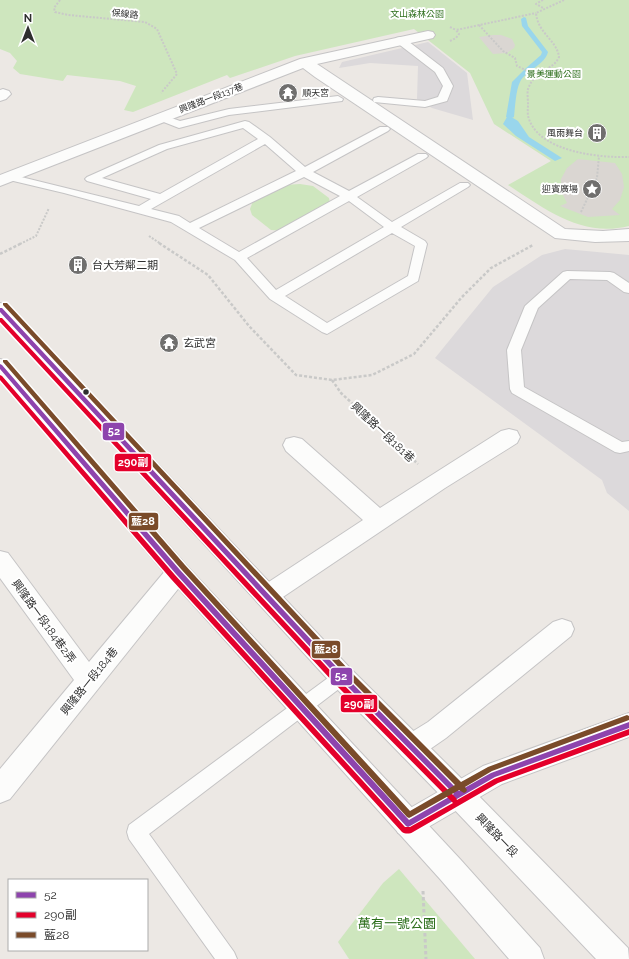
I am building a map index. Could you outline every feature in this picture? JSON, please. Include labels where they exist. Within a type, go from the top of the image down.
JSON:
[{"type":"street","name":"興隆路一段137巷","points":[[5,179],[160,117],[305,62],[428,35]]},
{"type":"street","points":[[305,62],[320,74],[561,234],[598,238],[629,235]]},
{"type":"street","name":"興隆路一段","points":[[0,309],[342,677],[459,795],[616,959]]},
{"type":"street","points":[[0,366],[178,572],[529,959]]},
{"type":"street","points":[[266,596],[437,482],[509,437]]},
{"type":"street","points":[[294,445],[379,521]]},
{"type":"street","name":"興隆路一段184巷2弄","points":[[0,560],[89,681]]},
{"type":"street","name":"興隆路一段184巷","points":[[0,790],[178,572]]},
{"type":"street","points":[[411,747],[437,730],[562,629]]},
{"type":"street","points":[[408,824],[493,775],[629,725]]},
{"type":"lane","points":[[378,100],[425,104],[443,99],[448,86],[439,70],[400,40]]},
{"type":"lane","points":[[160,117],[179,125],[229,112],[338,99]]},
{"type":"lane","points":[[5,179],[142,209],[175,219],[239,257],[275,296],[327,329],[414,278],[421,244],[393,228],[349,196],[304,172],[266,139],[245,124],[163,147],[91,179],[162,198]]},
{"type":"lane","points":[[190,228],[304,172],[384,129]]},
{"type":"lane","points":[[142,209],[266,139]]},
{"type":"lane","points":[[239,257],[422,156]]},
{"type":"lane","points":[[275,296],[464,185]]},
{"type":"lane","points":[[629,289],[610,276],[567,275],[532,306],[514,350],[517,389],[620,448],[629,446]]},
{"type":"lane","points":[[227,959],[136,832],[342,677]]},
{"type":"path","name":"保線路","points":[[60,0],[54,8],[55,12],[68,15],[145,22],[157,29],[177,74]]},
{"type":"path","points":[[542,8],[536,4],[543,0]]},
{"type":"path","points":[[428,35],[433,39],[450,41],[456,38],[459,34],[456,30],[536,13],[542,8],[556,5],[564,0]]},
{"type":"path","points":[[536,13],[535,20],[538,28],[558,50],[559,57],[556,62],[536,75],[528,90],[529,122],[539,132],[558,146],[568,151],[599,156],[629,157]]},
{"type":"path","points":[[478,25],[503,51],[515,58],[517,66],[522,70],[536,75]]},
{"type":"path","points":[[577,218],[594,189],[599,156]]},
{"type":"path","points":[[0,254],[36,236],[49,207]]},
{"type":"path","name":"興隆路一段181巷","points":[[332,380],[341,393],[437,482]]},
{"type":"path","points":[[424,891],[426,959]]},
{"type":"shaded area","points":[[501,35],[512,39],[515,45],[514,48],[507,53],[493,54],[479,37]]},
{"type":"shaded area","points":[[428,42],[467,73],[473,120],[432,108],[417,99],[418,66],[370,63],[339,68],[342,62]]},
{"type":"shaded area","name":"迎賓廣場","points":[[578,159],[615,163],[622,174],[624,187],[620,200],[612,209],[620,215],[588,217],[560,206],[567,203],[561,191],[561,179],[567,168]]},
{"type":"shaded area","points":[[565,249],[629,255],[629,511],[607,493],[602,480],[435,358],[493,287],[542,255]]},
{"type":"green space","points":[[0,0],[629,0],[629,226],[612,229],[580,225],[550,212],[508,185],[551,161],[494,124],[470,73],[414,29],[295,56],[230,78],[227,75],[133,112],[124,110],[136,86],[120,81],[67,75],[63,81],[20,74],[13,68],[17,61],[10,53],[0,49]]},
{"type":"green space","points":[[300,184],[313,186],[329,198],[330,203],[324,212],[313,222],[296,229],[284,231],[271,230],[252,215],[250,209],[253,201],[285,185]]},
{"type":"green space","name":"萬有一號公園","points":[[399,869],[475,959],[349,959],[338,942],[383,883]]},
{"type":"water","points":[[507,117],[518,121],[529,137],[562,158],[555,161],[516,136],[503,124]]},
{"type":"waterway","points":[[510,117],[516,82],[527,70],[544,56],[545,52],[525,26],[524,19]]},
{"type":"transit line","name":"藍28","points":[[5,304],[347,672],[464,790]]},
{"type":"transit line","name":"52","points":[[0,309],[342,677],[459,795]]},
{"type":"transit line","name":"290副","points":[[0,319],[337,682],[454,800]]},
{"type":"transit line","name":"藍28","points":[[5,361],[183,567],[409,815],[490,769],[627,718]]},
{"type":"transit line","name":"52","points":[[0,366],[178,572],[408,824],[493,775],[629,725]]},
{"type":"transit line","name":"290副","points":[[0,377],[173,577],[404,830],[411,830],[496,781],[629,732]]},
{"type":"place","name":"順天宮","points":[[288,93]]},
{"type":"place","name":"風雨舞台","points":[[597,133]]},
{"type":"place","name":"迎賓廣場","points":[[592,189]]},
{"type":"place","name":"台大芳鄰二期","points":[[78,265]]},
{"type":"place","name":"玄武宮","points":[[169,343]]},
{"type":"park label","name":"文山森林公園","points":[[417,14]]},
{"type":"park label","name":"景美運動公園","points":[[554,74]]}]
